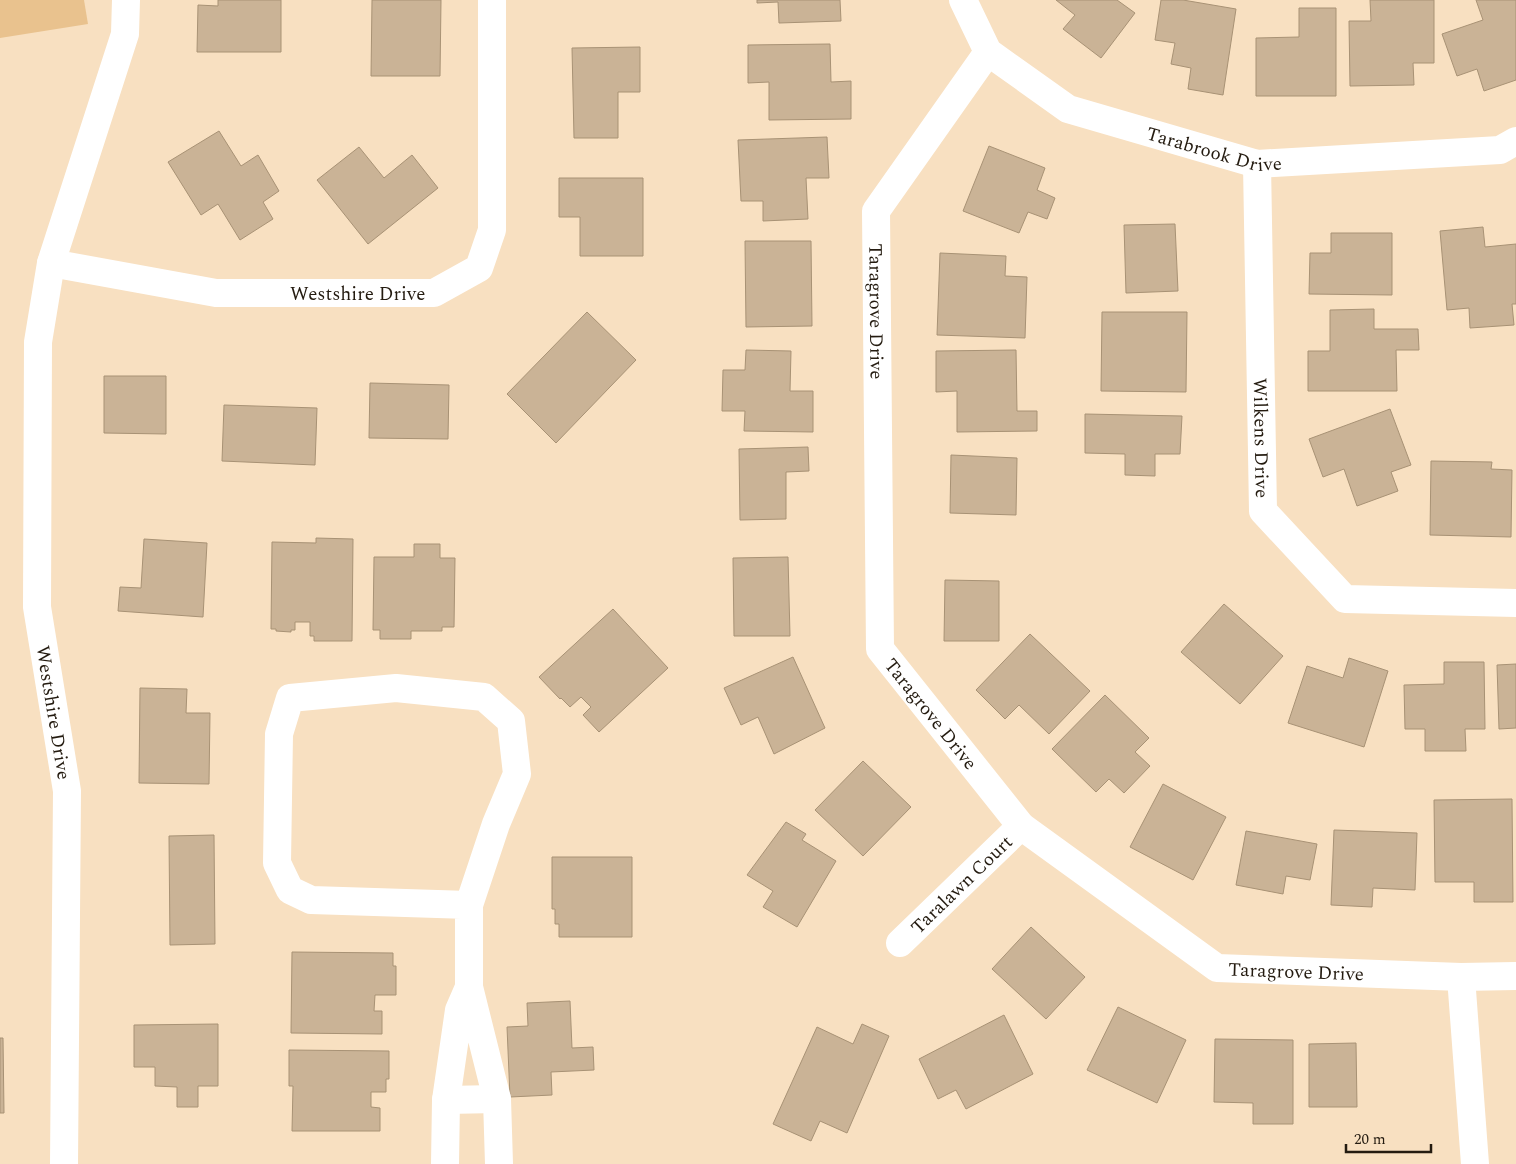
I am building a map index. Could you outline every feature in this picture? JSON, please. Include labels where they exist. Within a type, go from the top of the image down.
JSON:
[{"type":"street","name":"Westshire Drive","points":[[64,1164],[67,791],[37,607],[38,342],[51,263],[125,34],[126,0]]},
{"type":"street","name":"Westshire Drive","points":[[51,263],[216,293],[434,293],[480,268],[492,230],[492,0]]},
{"type":"street","name":"Tarabrook Drive","points":[[963,0],[988,52],[1068,109],[1257,164],[1500,150],[1516,141]]},
{"type":"street","name":"Taragrove Drive","points":[[988,52],[876,211],[880,649],[1021,826],[1217,968],[1461,977],[1516,976]]},
{"type":"street","name":"Wilkens Drive","points":[[1257,164],[1264,511],[1345,599],[1516,603]]},
{"type":"street","points":[[469,905],[311,900],[290,890],[277,863],[279,734],[290,698],[396,688],[484,697],[511,721],[517,774],[496,824],[469,905],[469,987],[497,1098],[499,1164]]},
{"type":"street","name":"Taralawn Court","points":[[900,943],[1021,826]]},
{"type":"street","points":[[1461,977],[1476,1164]]},
{"type":"street","points":[[445,1164],[446,1100],[459,1010],[469,987]]},
{"type":"street","points":[[446,1100],[497,1098]]},
{"type":"shaded area","points":[[0,0],[84,0],[88,24],[0,38]]},
{"type":"building","points":[[218,0],[281,0],[281,52],[197,52],[198,5],[218,6]]},
{"type":"building","points":[[372,0],[441,0],[440,76],[371,76]]},
{"type":"building","points":[[757,0],[840,0],[841,21],[779,23],[778,2],[757,3]]},
{"type":"building","points":[[1056,0],[1117,0],[1135,13],[1101,58],[1063,29],[1075,15]]},
{"type":"building","points":[[1161,0],[1183,0],[1236,9],[1223,95],[1188,89],[1191,68],[1171,64],[1175,43],[1155,40]]},
{"type":"building","points":[[1370,0],[1434,0],[1434,63],[1413,63],[1414,85],[1350,86],[1349,21],[1371,21]]},
{"type":"building","points":[[1476,0],[1516,0],[1516,80],[1484,91],[1477,69],[1457,76],[1442,34],[1483,20]]},
{"type":"building","points":[[1299,8],[1336,8],[1336,96],[1256,96],[1256,38],[1299,37]]},
{"type":"building","points":[[830,44],[831,82],[851,81],[851,119],[769,120],[769,82],[748,83],[748,45]]},
{"type":"building","points":[[640,47],[640,92],[618,92],[618,138],[574,138],[572,48]]},
{"type":"building","points":[[219,131],[241,166],[258,155],[279,191],[263,202],[273,219],[240,240],[218,204],[201,215],[168,162]]},
{"type":"building","points":[[827,137],[829,178],[806,178],[808,219],[763,221],[763,201],[741,201],[738,140]]},
{"type":"building","points":[[989,146],[1045,168],[1037,190],[1055,198],[1047,219],[1028,212],[1019,233],[963,211]]},
{"type":"building","points":[[359,147],[384,178],[412,155],[438,188],[368,244],[317,180]]},
{"type":"building","points":[[559,178],[643,178],[643,256],[580,256],[580,217],[559,217]]},
{"type":"building","points":[[1175,224],[1178,291],[1126,293],[1124,225]]},
{"type":"building","points":[[1483,227],[1485,247],[1516,244],[1516,304],[1512,304],[1514,325],[1470,328],[1469,308],[1447,310],[1440,231]]},
{"type":"building","points":[[1331,233],[1392,233],[1392,295],[1309,294],[1310,253],[1331,253]]},
{"type":"building","points":[[745,241],[811,241],[812,326],[746,327]]},
{"type":"building","points":[[940,253],[1006,256],[1005,276],[1027,277],[1025,338],[937,335]]},
{"type":"building","points":[[1374,309],[1374,329],[1418,329],[1419,350],[1396,350],[1397,391],[1308,391],[1308,351],[1330,351],[1330,310]]},
{"type":"building","points":[[587,312],[636,360],[556,443],[507,394]]},
{"type":"building","points":[[1102,312],[1187,312],[1186,392],[1101,391]]},
{"type":"building","points":[[746,350],[791,351],[790,391],[813,391],[813,432],[744,431],[745,411],[722,411],[723,370],[745,370]]},
{"type":"building","points":[[1016,350],[1017,411],[1037,411],[1037,431],[957,432],[957,391],[936,392],[936,351]]},
{"type":"building","points":[[104,376],[166,376],[166,434],[104,433]]},
{"type":"building","points":[[370,383],[449,385],[448,439],[369,438]]},
{"type":"building","points":[[224,405],[317,408],[315,465],[222,461]]},
{"type":"building","points":[[1390,409],[1411,465],[1391,472],[1398,491],[1357,506],[1344,469],[1323,477],[1309,439]]},
{"type":"building","points":[[1085,414],[1182,416],[1180,454],[1155,454],[1155,476],[1125,475],[1125,454],[1085,453]]},
{"type":"building","points":[[808,447],[809,471],[786,472],[786,519],[740,520],[739,449]]},
{"type":"building","points":[[951,455],[1017,458],[1016,515],[950,513]]},
{"type":"building","points":[[1431,461],[1492,462],[1491,469],[1512,470],[1511,537],[1430,535]]},
{"type":"building","points":[[316,538],[353,539],[352,641],[314,641],[314,636],[310,636],[310,622],[295,622],[295,630],[291,630],[291,632],[271,629],[272,542],[316,543]]},
{"type":"building","points":[[144,539],[207,543],[203,617],[118,611],[120,587],[141,588]]},
{"type":"building","points":[[414,544],[440,544],[440,558],[455,558],[454,627],[442,627],[442,631],[411,631],[411,639],[380,639],[380,630],[373,630],[374,557],[414,557]]},
{"type":"building","points":[[788,557],[790,636],[734,636],[733,558]]},
{"type":"building","points":[[945,580],[999,581],[999,641],[944,641]]},
{"type":"building","points":[[1224,604],[1283,656],[1240,704],[1181,652]]},
{"type":"building","points":[[613,609],[668,668],[599,732],[583,715],[591,707],[581,697],[570,707],[539,677]]},
{"type":"building","points":[[1030,634],[1090,691],[1049,734],[1019,705],[1005,719],[976,690]]},
{"type":"building","points":[[793,657],[825,728],[774,754],[758,717],[741,725],[724,688]]},
{"type":"building","points":[[1349,658],[1388,671],[1364,747],[1288,723],[1307,666],[1343,678]]},
{"type":"building","points":[[1444,662],[1484,662],[1485,729],[1465,729],[1466,751],[1425,751],[1425,729],[1405,729],[1404,685],[1444,684]]},
{"type":"building","points":[[1516,664],[1516,728],[1499,729],[1497,665]]},
{"type":"building","points":[[140,688],[187,689],[186,713],[210,713],[209,784],[139,783]]},
{"type":"building","points":[[1105,695],[1149,738],[1135,752],[1150,766],[1124,793],[1109,779],[1096,792],[1052,749]]},
{"type":"building","points":[[863,761],[911,807],[863,856],[815,810]]},
{"type":"building","points":[[1163,784],[1226,817],[1193,880],[1130,847]]},
{"type":"building","points":[[1512,799],[1513,902],[1474,902],[1474,882],[1435,882],[1434,800]]},
{"type":"building","points":[[786,822],[806,834],[802,840],[836,861],[797,927],[763,907],[773,891],[747,875]]},
{"type":"building","points":[[1334,830],[1417,833],[1415,890],[1373,888],[1372,907],[1331,905]]},
{"type":"building","points":[[1246,831],[1317,844],[1310,880],[1286,876],[1283,894],[1236,885]]},
{"type":"building","points":[[214,835],[215,944],[170,945],[169,836]]},
{"type":"building","points":[[552,857],[632,857],[632,937],[559,937],[559,924],[555,924],[555,909],[552,909]]},
{"type":"building","points":[[1031,927],[1085,977],[1046,1019],[992,969]]},
{"type":"building","points":[[292,952],[393,953],[393,966],[396,966],[396,995],[375,995],[374,1011],[382,1011],[382,1034],[291,1033]]},
{"type":"building","points":[[570,1001],[572,1048],[593,1047],[594,1070],[551,1072],[552,1095],[510,1097],[507,1027],[528,1026],[527,1003]]},
{"type":"building","points":[[1118,1007],[1186,1040],[1157,1103],[1087,1070]]},
{"type":"building","points":[[1004,1015],[1033,1074],[966,1109],[956,1090],[938,1099],[919,1059]]},
{"type":"building","points":[[218,1024],[218,1086],[198,1086],[198,1107],[177,1107],[177,1087],[155,1086],[155,1067],[134,1067],[134,1025]]},
{"type":"building","points":[[862,1024],[889,1036],[847,1133],[820,1121],[811,1141],[773,1124],[817,1027],[853,1044]]},
{"type":"building","points":[[0,1038],[3,1038],[4,1113],[0,1113]]},
{"type":"building","points":[[1215,1039],[1293,1040],[1293,1124],[1253,1124],[1253,1103],[1214,1102]]},
{"type":"building","points":[[1356,1043],[1357,1107],[1309,1107],[1309,1044]]},
{"type":"building","points":[[289,1050],[389,1051],[389,1079],[386,1079],[386,1092],[371,1092],[371,1107],[380,1108],[380,1131],[292,1131],[293,1086],[289,1086]]}]
